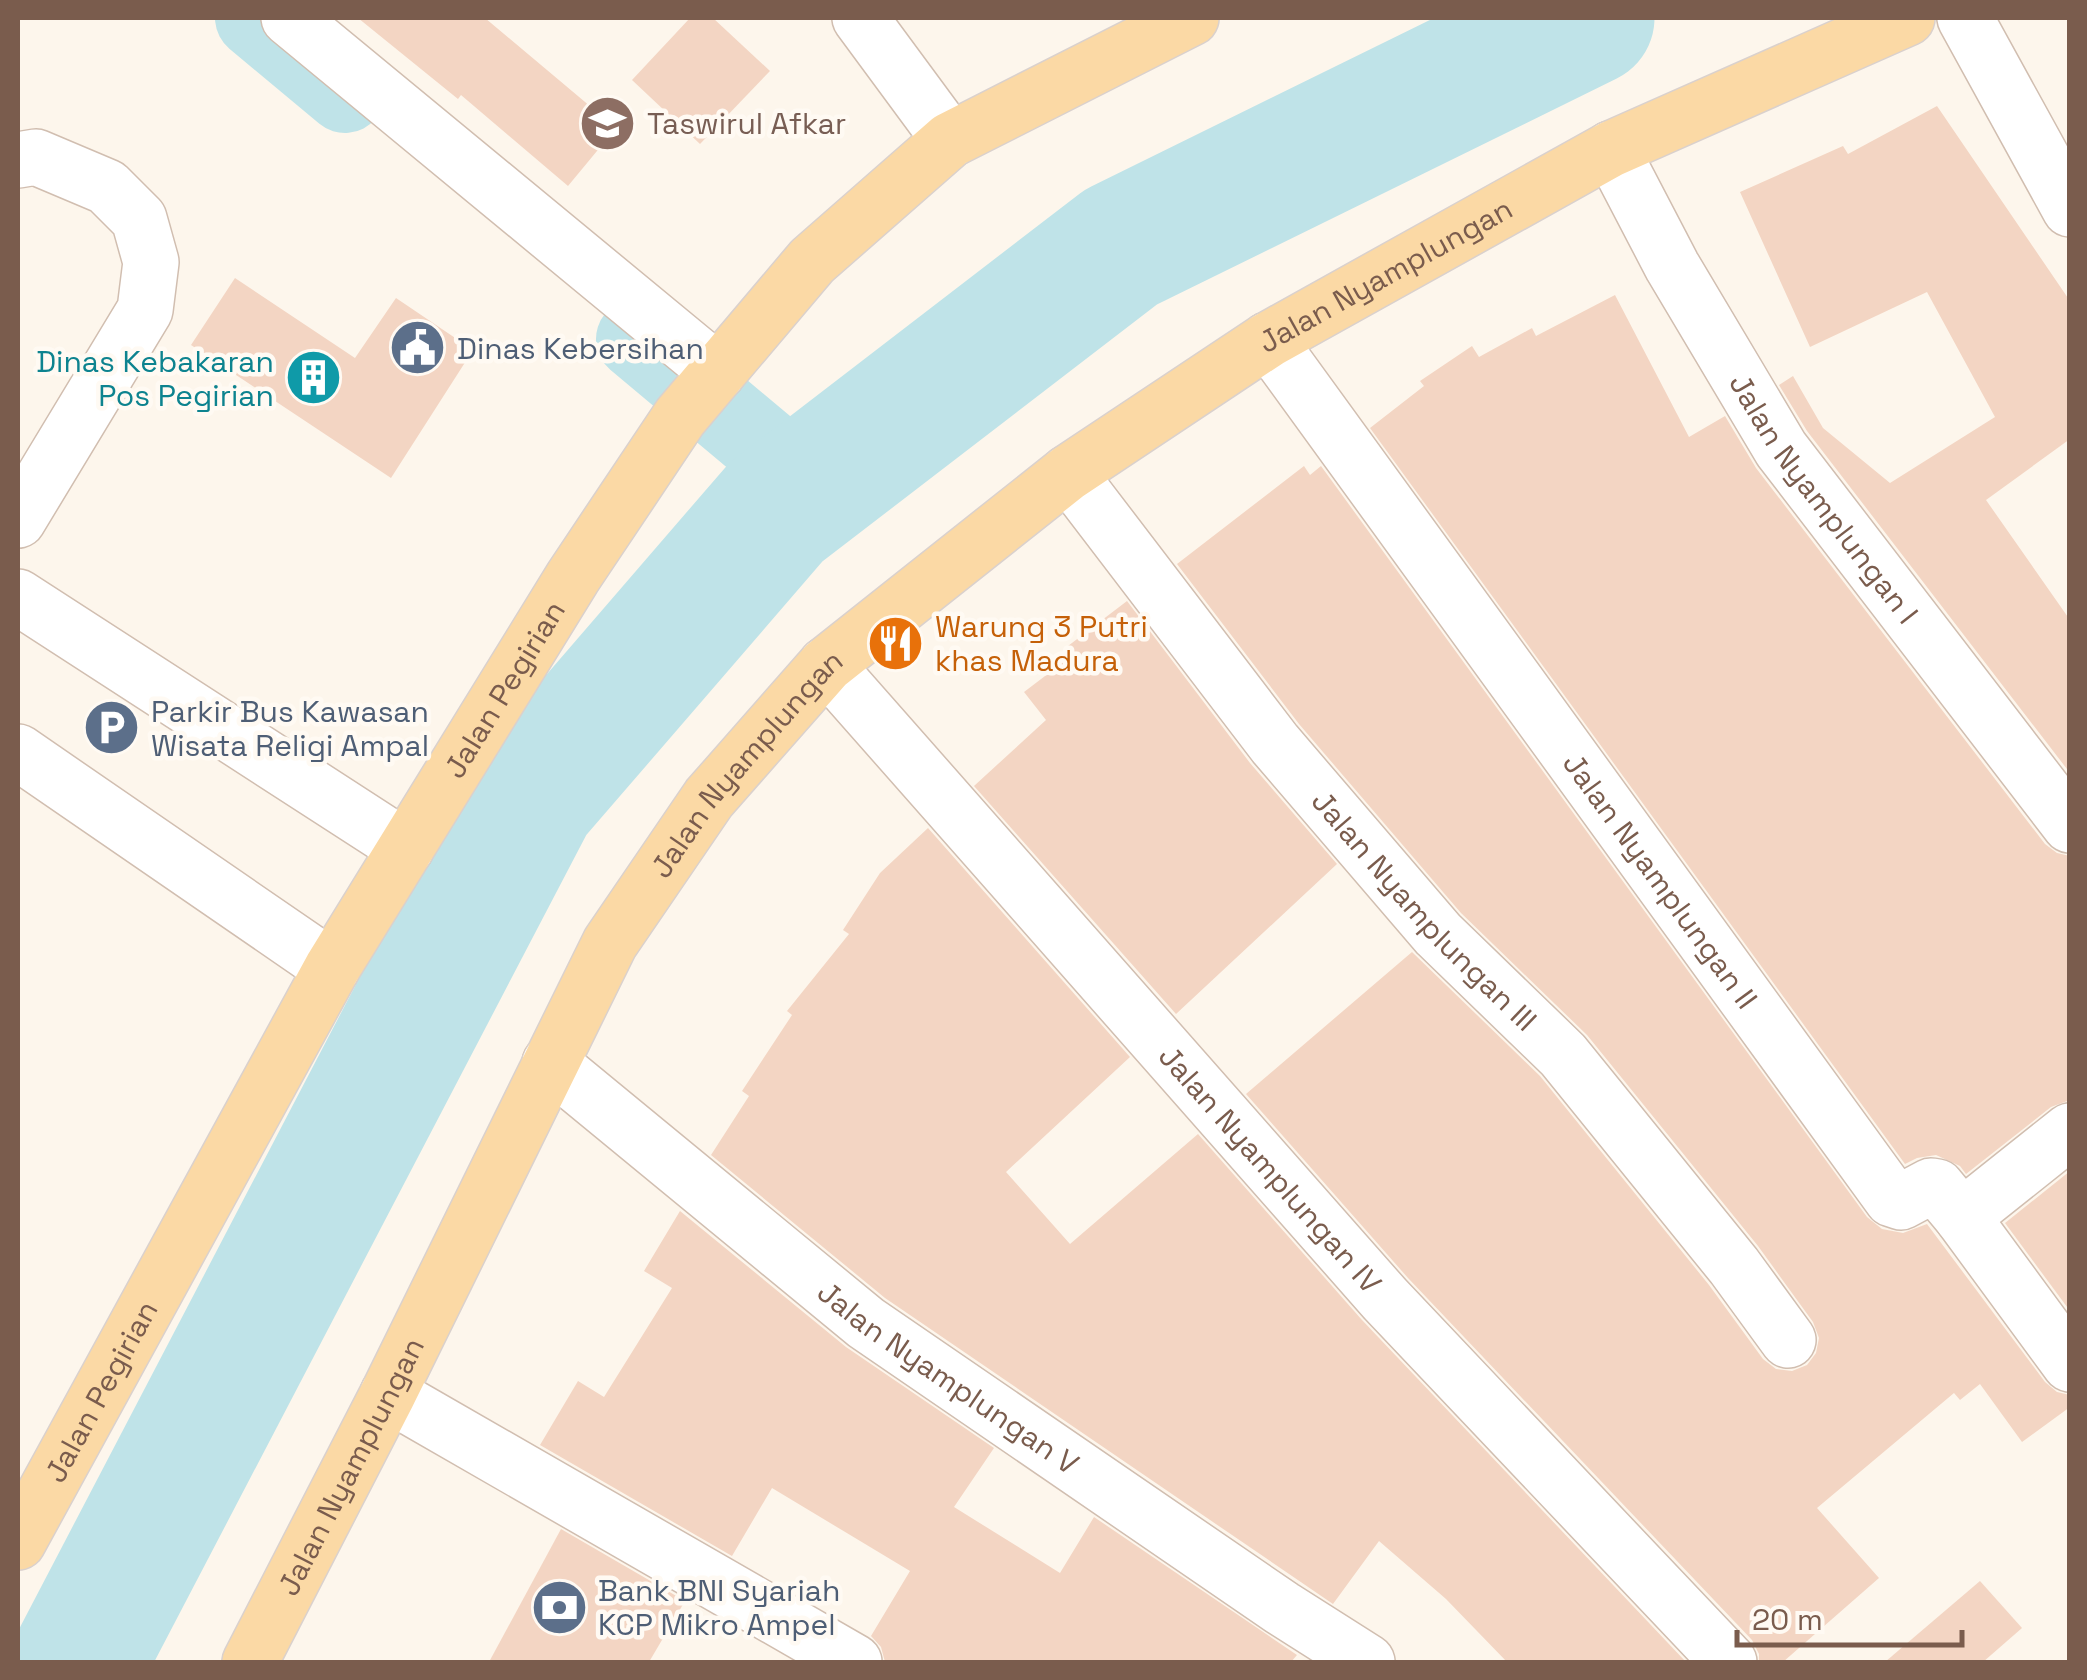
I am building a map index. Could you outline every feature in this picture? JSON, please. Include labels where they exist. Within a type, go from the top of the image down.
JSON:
[{"type":"main road","name":"Jalan Pegirian","points":[[18,1542],[332,968],[573,577],[704,389],[812,261],[950,140],[1191,18]]},
{"type":"main road","name":"Jalan Nyamplungan","points":[[261,1658],[610,943],[709,798],[826,665],[1068,473],[1268,340],[1610,148],[1908,18]]},
{"type":"street","points":[[289,18],[704,389]]},
{"type":"street","points":[[860,18],[950,140]]},
{"type":"street","points":[[1965,18],[2070,209]]},
{"type":"street","name":"Jalan Nyamplungan I","points":[[1610,148],[1672,266],[1782,449],[2070,826]]},
{"type":"street","points":[[18,160],[36,157],[107,186],[139,219],[151,262],[145,310],[18,520]]},
{"type":"street","name":"Jalan Nyamplungan II","points":[[1268,340],[1892,1199],[1902,1202],[1937,1187],[2070,1364]]},
{"type":"street","name":"Jalan Nyamplungan III","points":[[1068,473],[1274,744],[1438,934],[1562,1055],[1734,1266],[1788,1340]]},
{"type":"street","points":[[18,597],[406,848]]},
{"type":"street","name":"Jalan Nyamplungan IV","points":[[826,665],[1386,1299],[1730,1662]]},
{"type":"street","points":[[18,752],[332,968]]},
{"type":"street","name":"Jalan Nyamplungan V","points":[[550,1063],[866,1323],[1367,1662]]},
{"type":"street","points":[[1962,1217],[2070,1131]]},
{"type":"street","points":[[388,1394],[854,1662]]},
{"type":"building","points":[[358,18],[485,18],[616,128],[568,186],[461,95],[458,99]]},
{"type":"building","points":[[690,18],[713,18],[770,71],[700,144],[632,80]]},
{"type":"building","points":[[1937,106],[2070,301],[2070,439],[1986,500],[2070,620],[2070,773],[1807,431],[1779,385],[1793,376],[1823,428],[1890,483],[1995,417],[1927,292],[1810,347],[1740,192],[1843,146],[1848,154]]},
{"type":"building","name":"Dinas Kebakaran Pos Pegirian","points":[[235,278],[355,358],[396,298],[473,350],[391,478],[191,345]]},
{"type":"building","points":[[1615,295],[1689,437],[1725,416],[1756,468],[2045,844],[2070,856],[2070,1100],[2051,1107],[1966,1174],[1960,1166],[1936,1155],[1905,1164],[1370,428],[1424,386],[1420,381],[1472,346],[1479,357],[1532,328],[1536,336]]},
{"type":"building","points":[[1304,466],[1310,475],[1321,466],[1867,1217],[1882,1229],[1903,1233],[1927,1224],[2045,1382],[2057,1392],[2070,1395],[2070,1407],[2022,1442],[1980,1384],[1960,1400],[1954,1393],[1817,1508],[1879,1578],[1783,1662],[1759,1662],[1752,1640],[1408,1278],[1246,1094],[1412,952],[1540,1076],[1709,1285],[1763,1359],[1776,1369],[1792,1371],[1807,1365],[1816,1353],[1819,1338],[1813,1322],[1758,1246],[1587,1035],[1461,913],[1299,724],[1177,564]]},
{"type":"building","points":[[1127,601],[1250,763],[1337,864],[1176,1014],[974,786],[1046,720],[1024,692],[1074,654],[1068,646]]},
{"type":"building","points":[[928,828],[1130,1057],[1006,1172],[1070,1244],[1198,1134],[1362,1320],[1686,1662],[1507,1662],[1446,1599],[1379,1541],[1333,1604],[885,1298],[711,1155],[749,1096],[742,1091],[792,1015],[787,1011],[849,934],[843,930],[880,873]]},
{"type":"building","points":[[2070,1171],[2070,1311],[2005,1223]]},
{"type":"building","points":[[680,1211],[846,1347],[994,1448],[954,1507],[1060,1573],[1094,1517],[1297,1655],[1291,1662],[885,1662],[881,1647],[871,1636],[910,1571],[772,1488],[732,1556],[540,1445],[578,1381],[604,1397],[672,1288],[644,1271]]},
{"type":"building","points":[[561,1529],[685,1601],[649,1662],[489,1662]]},
{"type":"building","points":[[1980,1581],[2022,1628],[1983,1662],[1885,1662]]},
{"type":"waterway","points":[[255,18],[345,93]]},
{"type":"waterway","points":[[78,1662],[530,797],[776,512],[1121,247],[1587,18]]},
{"type":"waterway","points":[[636,339],[810,485]]},
{"type":"place","name":"Taswirul Afkar","points":[[608,123]]},
{"type":"place","name":"Dinas Kebersihan","points":[[418,348]]},
{"type":"place","name":"Dinas Kebakaran Pos Pegirian","points":[[313,378]]},
{"type":"place","name":"Warung 3 Putri khas Madura","points":[[896,643]]},
{"type":"place","name":"Parkir Bus Kawasan Wisata Religi Ampal","points":[[112,728]]},
{"type":"place","name":"Bank BNI Syariah KCP Mikro Ampel","points":[[559,1607]]}]
